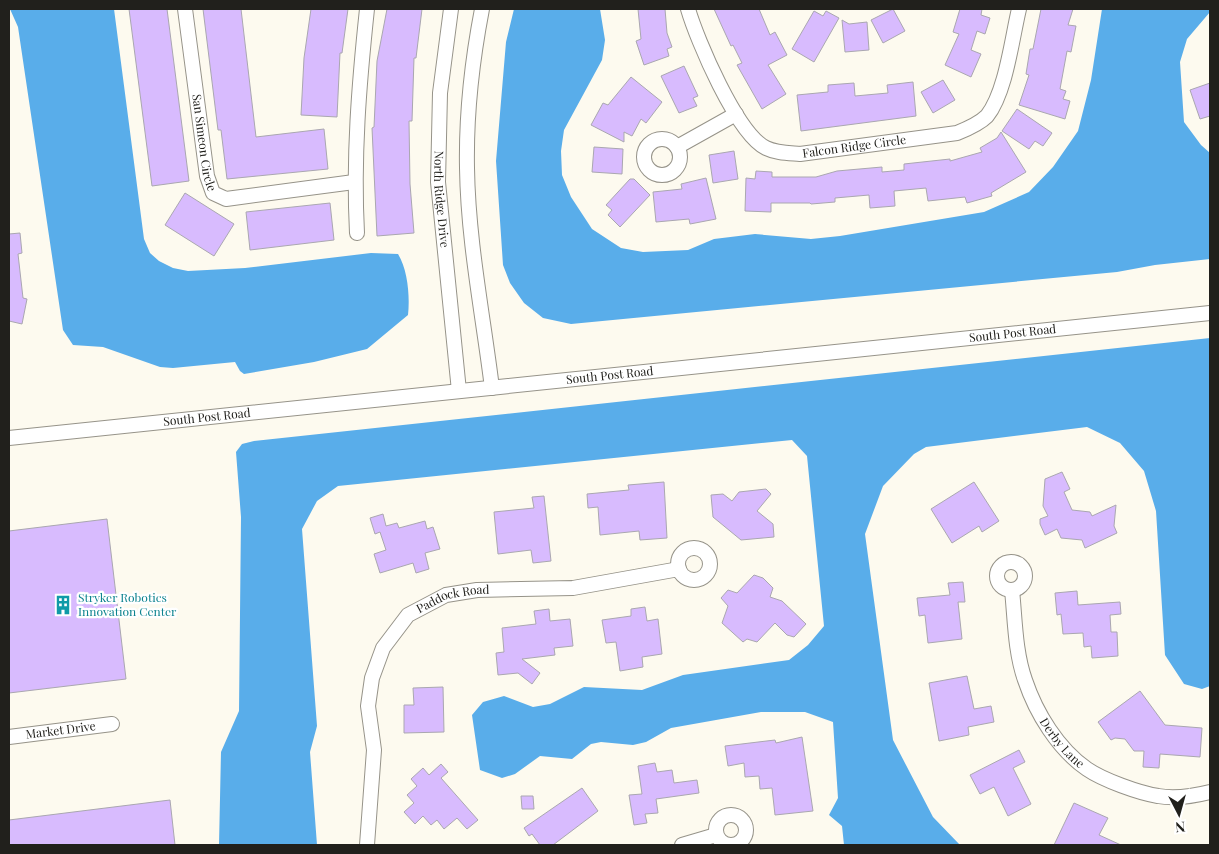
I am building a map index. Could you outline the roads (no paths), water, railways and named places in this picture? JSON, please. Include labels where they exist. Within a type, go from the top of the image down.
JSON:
[{"type":"street","name":"San Simeon Circle","points":[[185,9],[207,176],[213,193],[226,198],[354,182]]},
{"type":"street","points":[[357,234],[354,182],[358,96],[367,9]]},
{"type":"street","name":"North Ridge Drive","points":[[451,9],[440,92],[438,182],[459,391]]},
{"type":"street","points":[[482,9],[471,82],[467,168],[469,209],[492,388]]},
{"type":"street","name":"Falcon Ridge Circle","points":[[688,9],[701,48],[736,114],[764,148],[780,153],[800,154],[957,133],[974,126],[987,116],[996,98],[1019,9]]},
{"type":"street","points":[[677,147],[736,114]]},
{"type":"street","name":"South Post Road","points":[[9,438],[1210,313]]},
{"type":"street","name":"Paddock Road","points":[[367,845],[374,750],[368,706],[372,678],[382,648],[408,615],[446,595],[477,590],[574,588],[679,569]]},
{"type":"street","name":"Derby Lane","points":[[1012,590],[1024,679],[1043,720],[1066,750],[1087,769],[1123,786],[1158,796],[1196,796],[1210,792]]},
{"type":"street","name":"Market Drive","points":[[9,737],[112,724]]},
{"type":"street","points":[[682,845],[716,835]]},
{"type":"water","points":[[10,9],[114,9],[144,239],[150,253],[159,261],[173,268],[188,271],[245,268],[371,253],[398,254],[408,284],[408,315],[367,349],[314,362],[244,374],[235,362],[173,368],[160,367],[103,347],[73,345],[63,330],[18,27]]},
{"type":"water","points":[[514,9],[600,9],[605,40],[602,60],[564,130],[561,151],[562,175],[571,197],[592,229],[621,248],[643,252],[688,250],[714,239],[755,234],[811,239],[840,236],[984,212],[1029,192],[1053,167],[1078,131],[1091,80],[1102,9],[1210,9],[1210,12],[1187,39],[1180,62],[1184,122],[1201,145],[1210,153],[1210,259],[1155,265],[1117,272],[571,324],[543,318],[524,303],[510,283],[503,265],[496,161],[506,42]]},
{"type":"water","points":[[1210,338],[1210,686],[1202,689],[1184,684],[1165,655],[1156,511],[1144,471],[1120,443],[1087,427],[926,447],[914,454],[883,486],[865,534],[893,740],[933,817],[960,845],[844,845],[842,826],[829,815],[838,798],[833,722],[805,712],[761,712],[671,728],[646,742],[633,745],[601,742],[591,744],[572,759],[540,756],[515,774],[502,778],[480,770],[472,715],[483,702],[504,696],[533,707],[550,704],[584,687],[642,690],[683,675],[789,660],[808,645],[824,626],[807,456],[792,440],[338,486],[317,501],[302,529],[317,726],[310,752],[317,845],[219,845],[221,752],[239,711],[241,517],[236,452],[242,444],[254,441]]},
{"type":"place","name":"Stryker Robotics Innovation Center","points":[[63,605]]}]
